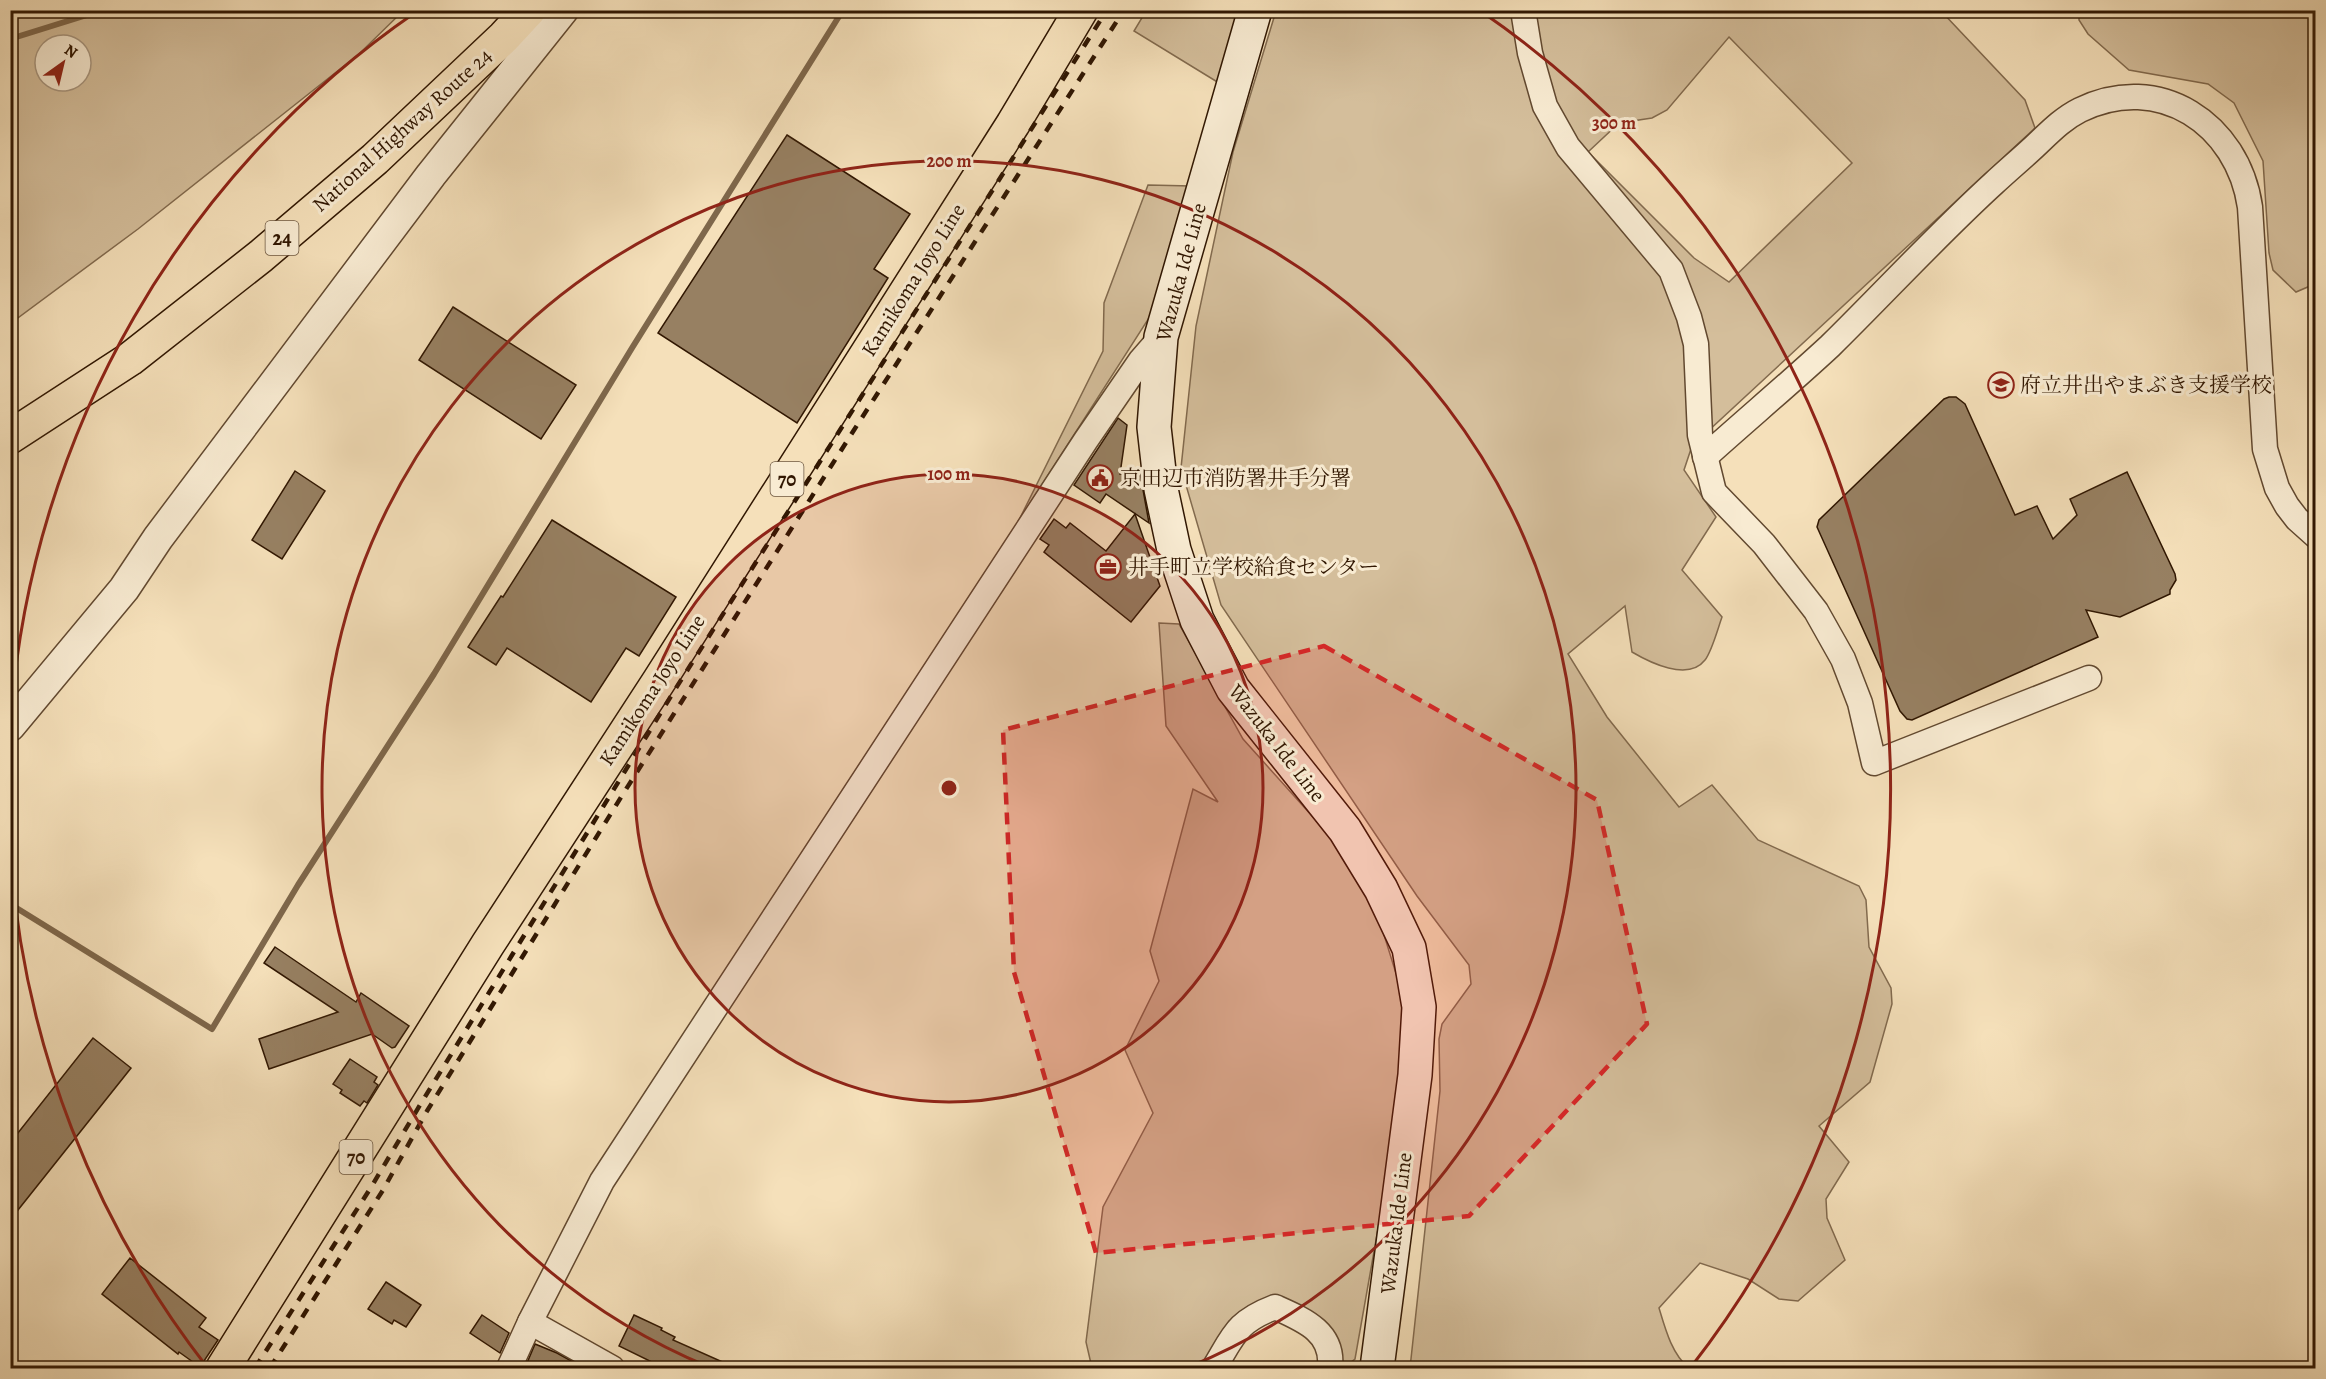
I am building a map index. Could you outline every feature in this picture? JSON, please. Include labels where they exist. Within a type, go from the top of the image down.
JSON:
[{"type":"main road","name":"National Highway Route 24","points":[[10,437],[130,359],[261,256],[375,159],[504,37],[529,10]]},
{"type":"main road","name":"Kamikoma Joyo Line","points":[[223,1368],[488,945],[1000,144],[1081,10]]},
{"type":"main road","name":"Wazuka Ide Line","points":[[1255,10],[1161,337],[1154,427],[1160,479],[1174,550],[1197,620],[1233,690],[1345,830],[1381,889],[1409,948],[1419,1007],[1415,1075],[1377,1368]]},
{"type":"street","points":[[10,726],[124,589],[158,538],[430,175],[563,10]]},
{"type":"street","points":[[1522,10],[1530,53],[1545,106],[1568,147],[1628,222],[1671,270],[1689,317],[1696,344],[1700,435],[1714,492],[1764,544],[1816,611],[1843,659],[1860,703],[1874,763],[2089,678]]},
{"type":"street","points":[[1705,458],[1830,346],[1955,218],[2063,120],[2079,110],[2106,101],[2134,98],[2153,99],[2171,104],[2203,121],[2226,144],[2242,174],[2250,207],[2265,449],[2277,488],[2287,506],[2297,519],[2316,536]]},
{"type":"street","points":[[509,1368],[602,1181],[1086,440],[1141,360],[1161,337]]},
{"type":"street","points":[[1214,1368],[1240,1326],[1254,1316],[1275,1307],[1323,1335],[1331,1357],[1330,1368]]},
{"type":"street","points":[[530,1322],[612,1368]]},
{"type":"highlighted area","points":[[1324,646],[1597,800],[1647,1024],[1469,1216],[1096,1253],[1014,972],[1003,730]]},
{"type":"shaded area","points":[[11,10],[403,10],[359,54],[138,229],[11,323]]},
{"type":"shaded area","points":[[1146,11],[1239,11],[1219,83],[1134,31]]},
{"type":"shaded area","points":[[1276,11],[1941,11],[2025,100],[2035,128],[1692,446],[1684,470],[1716,517],[1682,570],[1722,617],[1705,660],[1698,666],[1679,670],[1658,665],[1632,652],[1625,606],[1568,654],[1607,717],[1679,807],[1712,785],[1758,840],[1859,886],[1866,900],[1869,947],[1891,988],[1892,1004],[1870,1082],[1819,1126],[1849,1162],[1826,1199],[1827,1218],[1845,1260],[1798,1301],[1779,1299],[1748,1279],[1700,1263],[1659,1308],[1674,1349],[1689,1368],[1410,1368],[1440,1091],[1439,1039],[1442,1024],[1471,984],[1469,965],[1417,896],[1221,605],[1181,468],[1196,326],[1233,152]],"holes":[[[1729,37],[1852,163],[1729,282],[1694,258],[1588,152],[1619,123],[1652,118],[1667,110]]]},
{"type":"shaded area","points":[[2079,11],[2315,11],[2316,280],[2310,286],[2296,292],[2273,270],[2269,253],[2263,161],[2234,103],[2208,84],[2129,70],[2088,34],[2079,20]]},
{"type":"shaded area","points":[[1148,185],[1191,186],[1149,318],[1018,522],[1103,351],[1104,303]]},
{"type":"shaded area","points":[[1159,623],[1179,624],[1243,739],[1330,836],[1376,909],[1403,996],[1401,1065],[1393,1144],[1355,1359],[1343,1368],[1339,1346],[1256,1304],[1229,1321],[1205,1368],[1092,1368],[1086,1342],[1103,1207],[1153,1113],[1125,1050],[1159,981],[1150,951],[1193,789],[1218,802],[1166,726]]},
{"type":"building","points":[[787,135],[910,214],[874,269],[888,278],[797,423],[658,333]]},
{"type":"building","points":[[453,307],[576,385],[541,439],[419,360]]},
{"type":"building","points":[[1956,397],[1965,404],[2015,515],[2037,506],[2053,539],[2077,515],[2070,499],[2127,472],[2176,580],[2170,594],[2120,617],[2086,610],[2098,637],[1912,720],[1907,719],[1900,711],[1817,527],[1819,520],[1944,399]]},
{"type":"building","points":[[1118,418],[1127,425],[1120,474],[1140,473],[1149,523],[1106,494],[1100,503],[1074,485]]},
{"type":"building","points":[[295,471],[325,491],[282,559],[252,540]]},
{"type":"building","points":[[1135,514],[1160,586],[1131,622],[1044,552],[1049,545],[1040,539],[1054,519],[1066,528],[1070,523],[1106,551]]},
{"type":"building","points":[[552,520],[676,597],[639,656],[626,648],[591,702],[507,648],[496,665],[468,647]]},
{"type":"building","points":[[275,947],[356,1002],[361,993],[409,1026],[395,1047],[392,1048],[372,1034],[269,1069],[259,1039],[338,1012],[264,963]]},
{"type":"building","points":[[93,1038],[131,1068],[10,1220],[10,1143]]},
{"type":"building","points":[[350,1059],[377,1077],[374,1082],[378,1085],[367,1103],[364,1101],[360,1106],[340,1093],[342,1090],[333,1084]]},
{"type":"building","points":[[130,1258],[206,1318],[199,1327],[218,1340],[200,1367],[179,1352],[178,1354],[102,1294]]},
{"type":"building","points":[[386,1282],[421,1305],[406,1327],[394,1320],[392,1324],[368,1309]]},
{"type":"building","points":[[482,1315],[509,1333],[500,1353],[470,1333]]},
{"type":"building","points":[[634,1315],[662,1328],[661,1330],[675,1337],[673,1340],[736,1368],[664,1368],[619,1346]]},
{"type":"building","points":[[535,1344],[584,1368],[542,1368],[527,1363]]},
{"type":"waterway","points":[[10,39],[103,10]]},
{"type":"waterway","points":[[10,904],[212,1029],[298,885],[434,674],[632,348],[843,10]]},
{"type":"railway","points":[[255,1368],[370,1189],[676,688],[1107,10]]},
{"type":"railway","points":[[270,1368],[383,1190],[427,1111],[623,794],[1124,10]]},
{"type":"place","name":"府立井出やまぶき支援学校","points":[[2001,385]]},
{"type":"place","name":"京田辺市消防署井手分署","points":[[1100,478]]},
{"type":"place","name":"井手町立学校給食センター","points":[[1108,567]]}]
